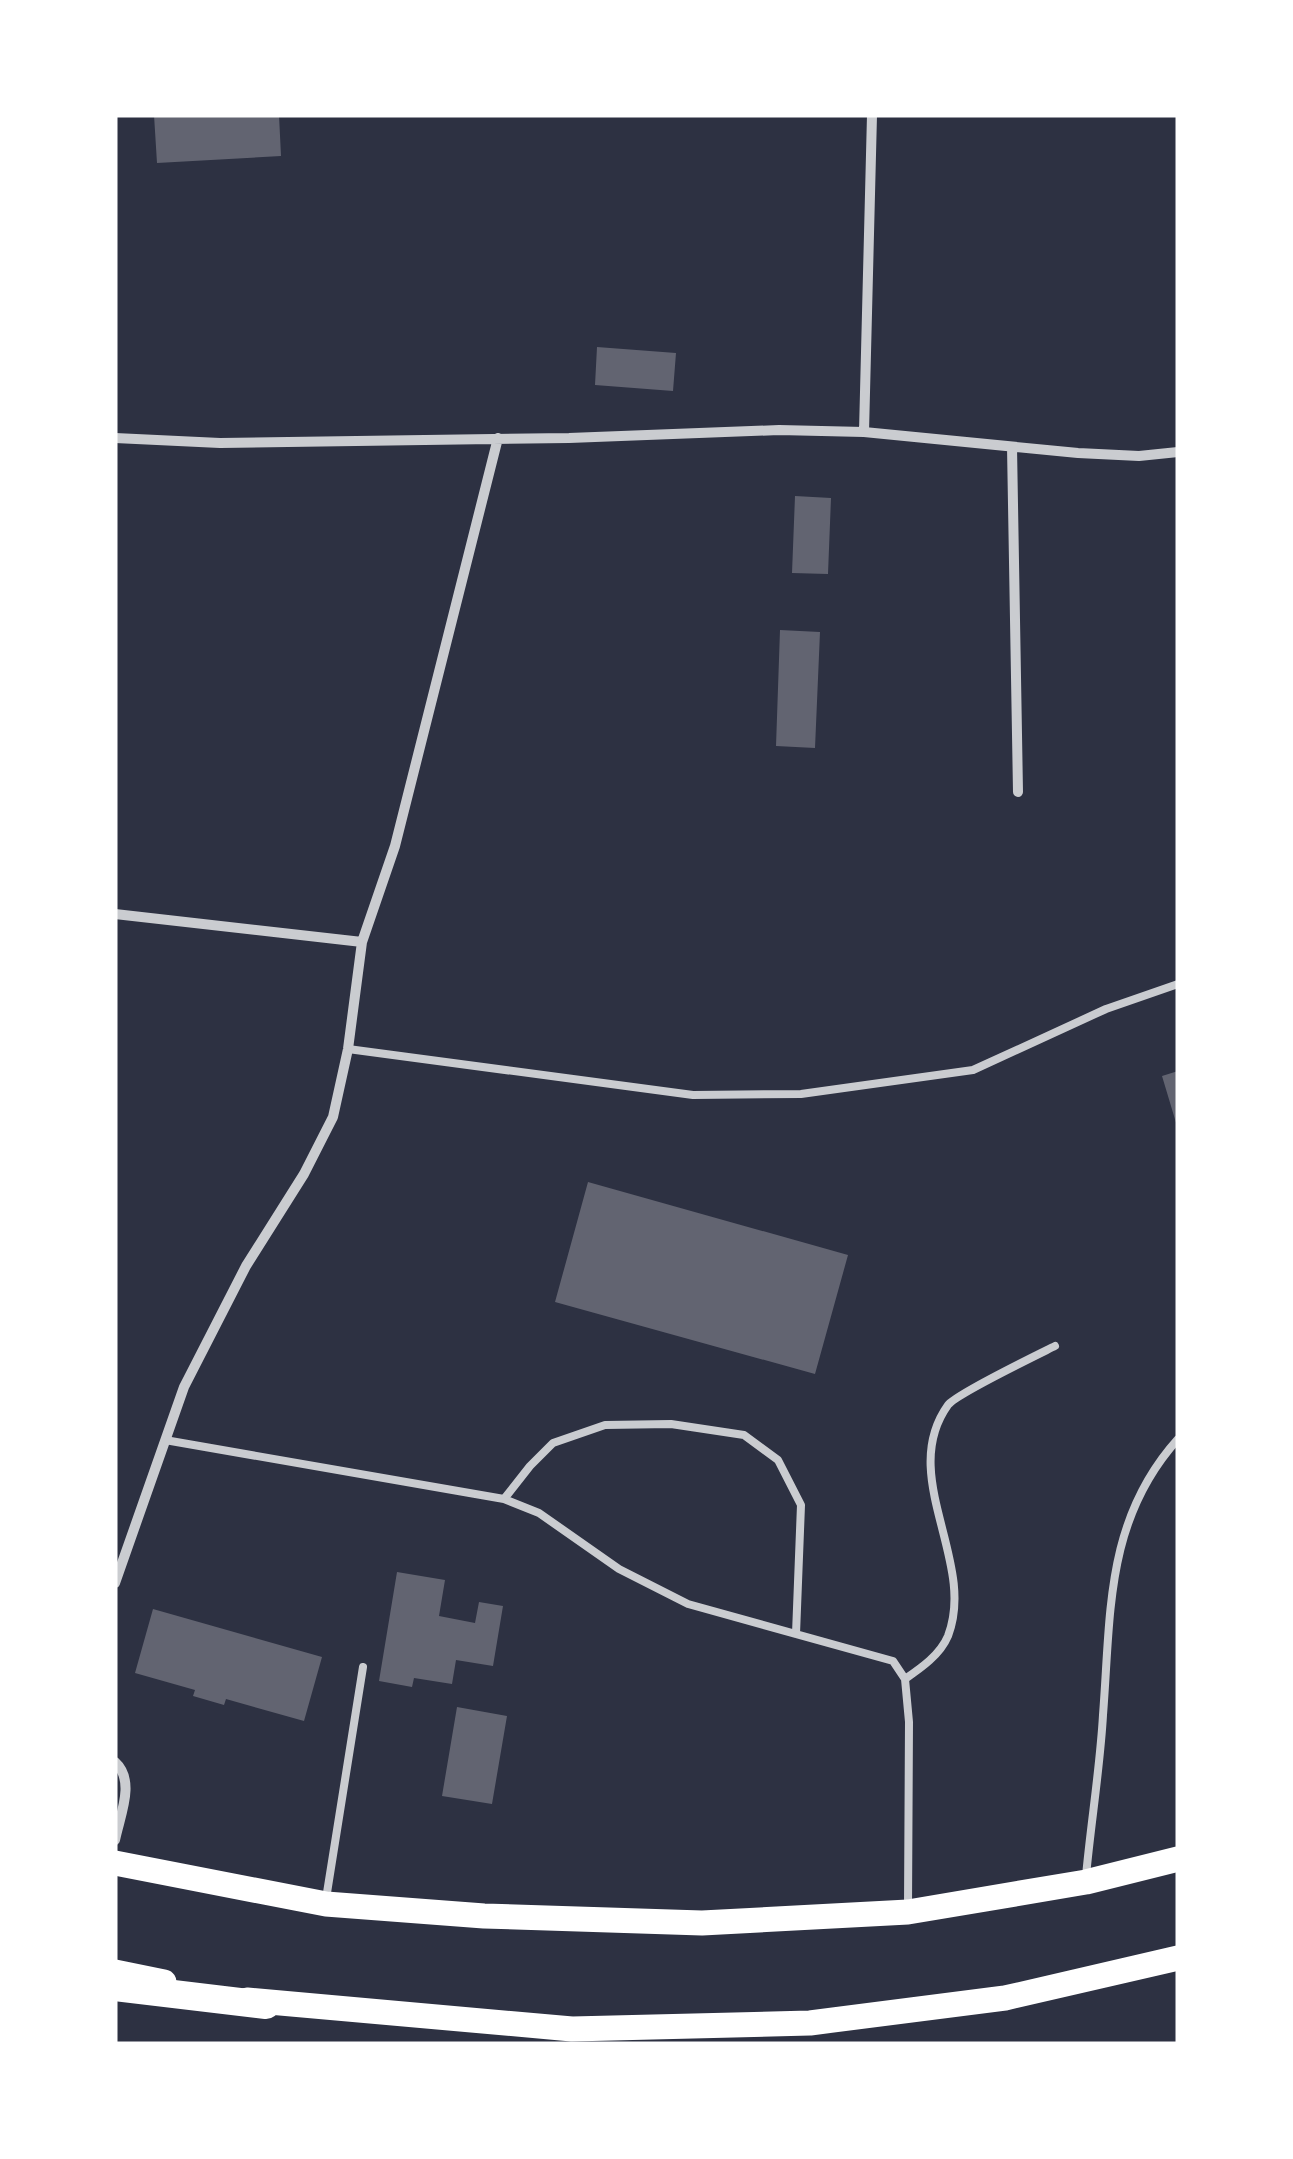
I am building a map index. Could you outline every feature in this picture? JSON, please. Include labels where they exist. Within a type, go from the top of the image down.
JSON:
[{"type":"highway","points":[[115,1987],[266,2004]]},
{"type":"main road","points":[[115,1863],[326,1904],[484,1916],[702,1923],[908,1912],[1086,1882],[1178,1859]]},
{"type":"main road","points":[[115,1972],[266,2004],[572,2028],[810,2023],[1005,1998],[1178,1958]]},
{"type":"street","points":[[864,432],[872,115]]},
{"type":"street","points":[[115,438],[220,443],[779,430],[864,432],[1139,456],[1178,452]]},
{"type":"street","points":[[115,1583],[184,1388],[246,1266],[334,1118],[362,942],[394,846],[498,438]]},
{"type":"street","points":[[1012,447],[1018,792]]},
{"type":"street","points":[[115,914],[362,942]]},
{"type":"street","points":[[115,1762],[124,1771],[127,1782],[115,1840]]},
{"type":"lane","points":[[348,1049],[692,1095],[800,1094],[972,1070],[1106,1009],[1178,984]]},
{"type":"lane","points":[[905,1679],[928,1663],[948,1638],[955,1596],[931,1480],[931,1442],[949,1402],[1055,1346]]},
{"type":"lane","points":[[504,1499],[553,1443],[605,1425],[672,1424],[744,1436],[778,1460],[801,1506],[796,1634]]},
{"type":"lane","points":[[1086,1882],[1115,1559],[1157,1462],[1178,1439]]},
{"type":"lane","points":[[165,1440],[504,1499],[539,1514],[619,1569],[688,1604],[892,1661],[905,1679],[910,1722],[908,1912]]},
{"type":"lane","points":[[326,1904],[363,1667]]},
{"type":"building","points":[[154,115],[279,115],[281,156],[157,163]]},
{"type":"building","points":[[597,347],[676,353],[673,391],[595,385]]},
{"type":"building","points":[[795,496],[831,498],[828,574],[792,573]]},
{"type":"building","points":[[780,630],[820,632],[815,748],[776,746]]},
{"type":"building","points":[[1178,1071],[1178,1126],[1177,1126],[1162,1076]]},
{"type":"building","points":[[588,1182],[848,1255],[815,1374],[555,1302]]},
{"type":"building","points":[[397,1572],[445,1580],[439,1616],[475,1623],[479,1602],[503,1606],[493,1666],[456,1660],[452,1684],[414,1678],[412,1687],[379,1681]]},
{"type":"building","points":[[153,1609],[322,1657],[304,1721],[226,1699],[224,1705],[193,1696],[195,1690],[135,1673]]},
{"type":"building","points":[[457,1707],[507,1716],[492,1804],[442,1796]]}]
